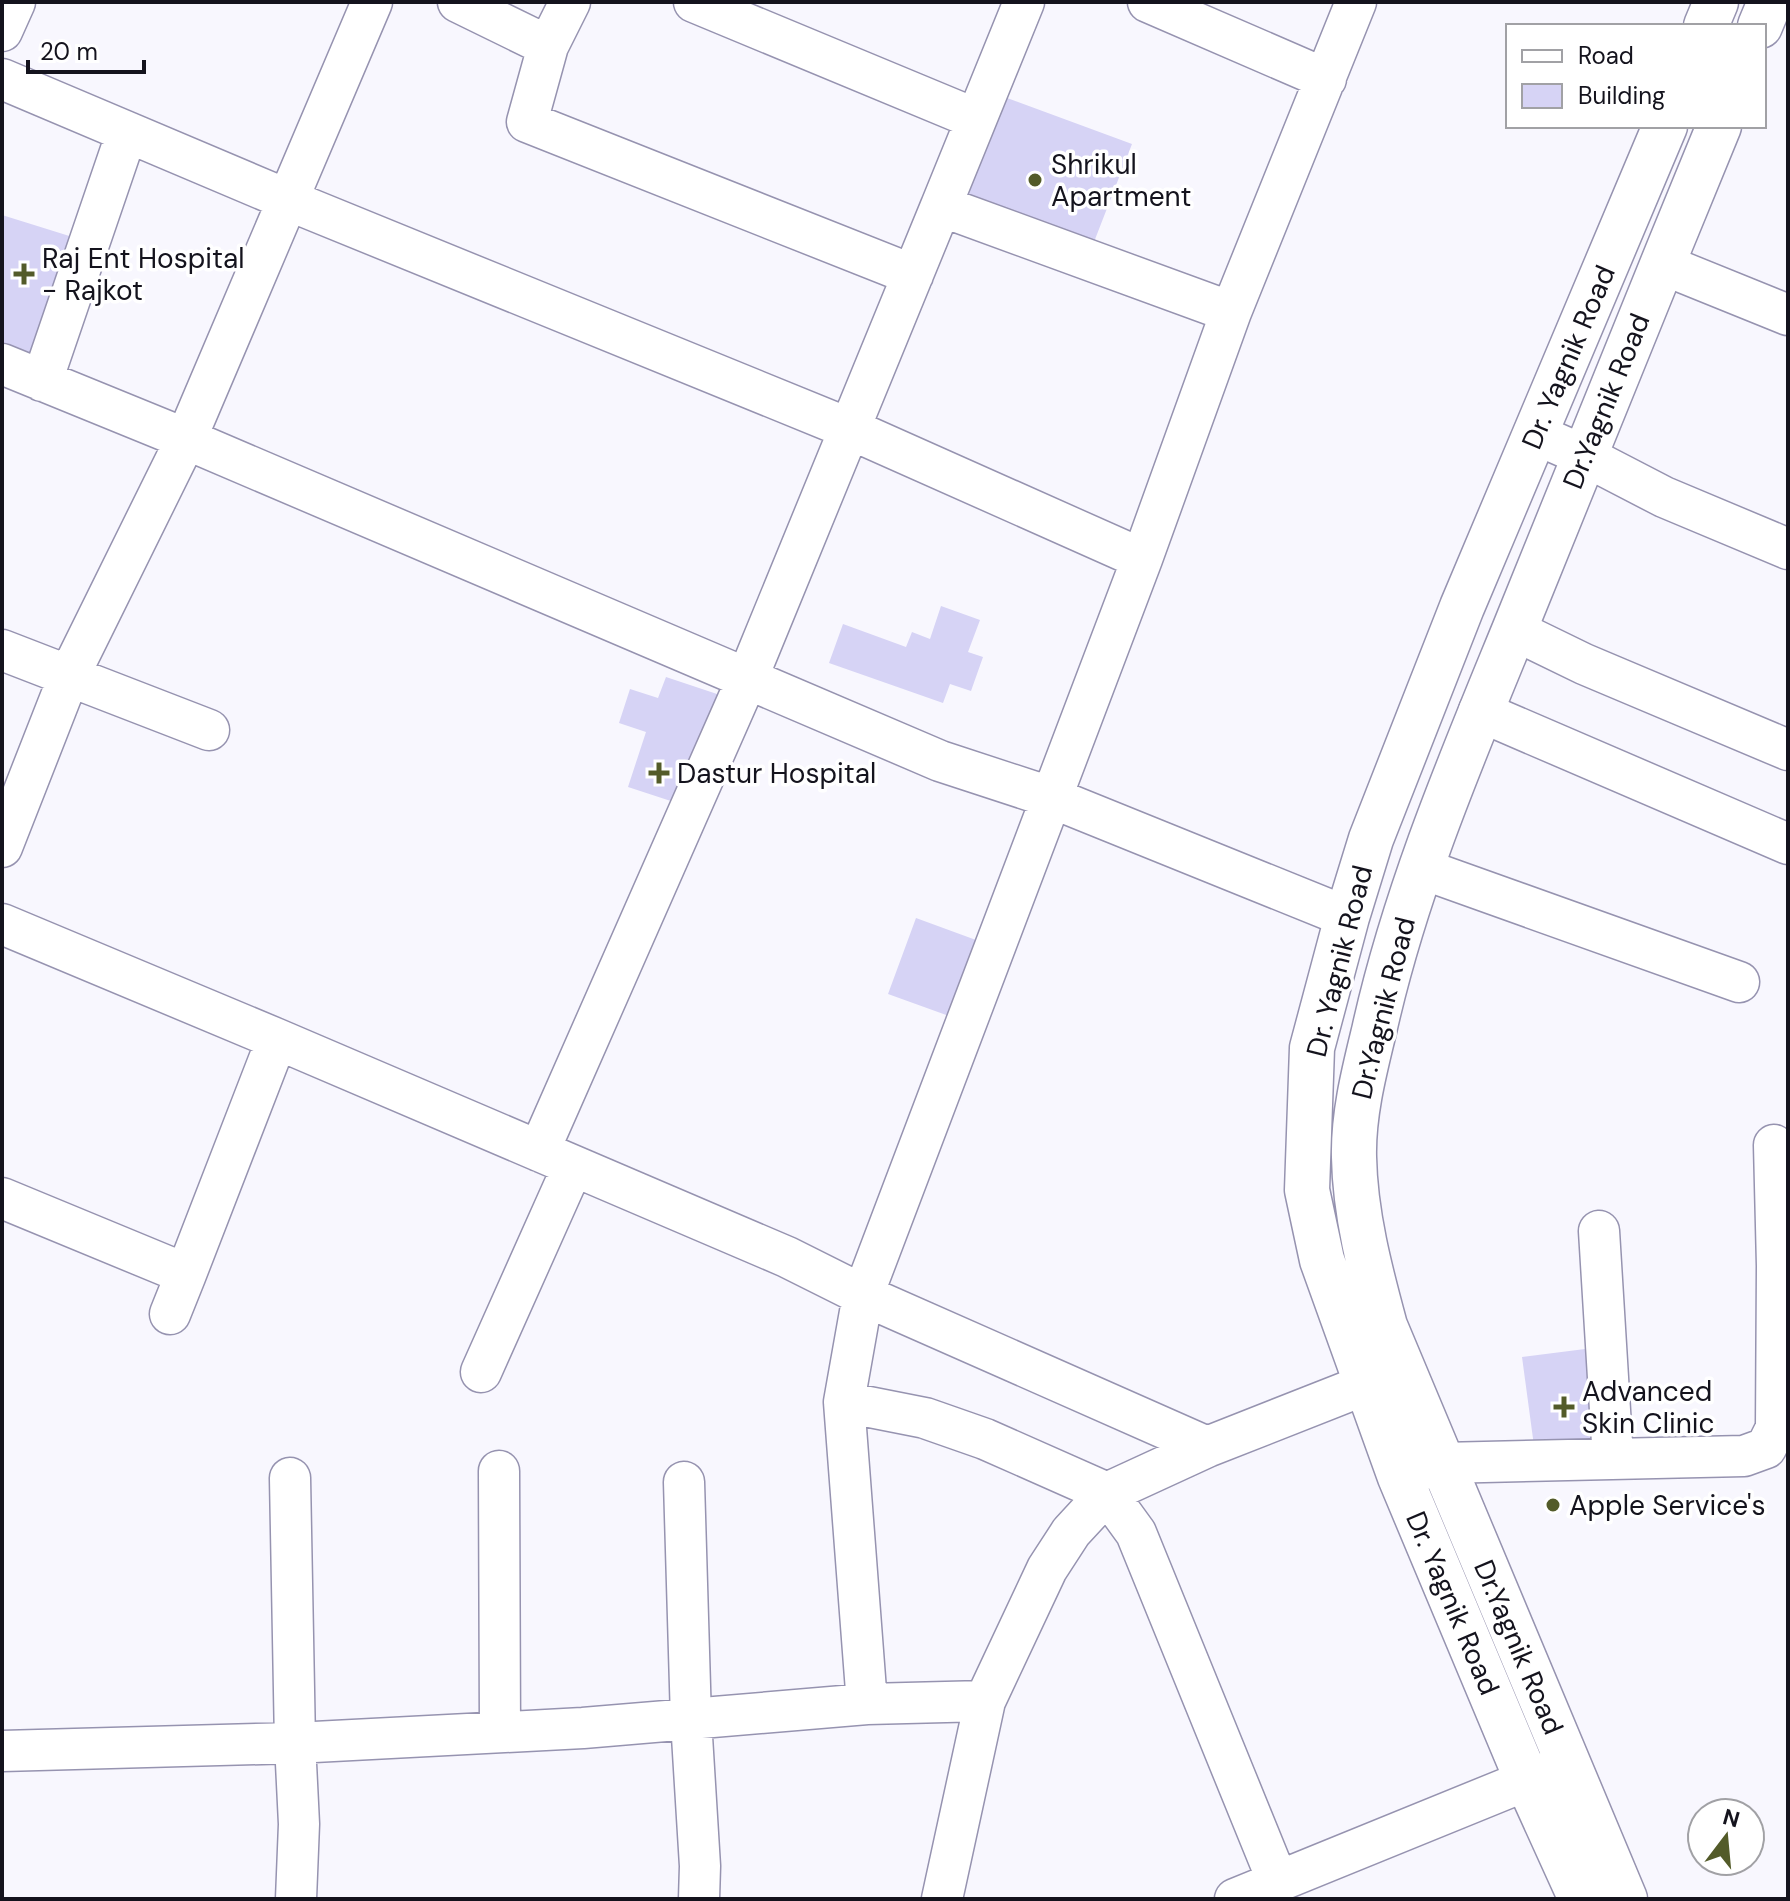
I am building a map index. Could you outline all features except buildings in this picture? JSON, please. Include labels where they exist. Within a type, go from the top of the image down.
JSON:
[{"type":"street","points":[[2,31],[15,2]]},
{"type":"street","points":[[2,847],[69,676],[186,439],[372,2]]},
{"type":"street","points":[[458,2],[548,46]]},
{"type":"street","points":[[570,2],[548,46],[527,122],[913,275]]},
{"type":"street","points":[[694,2],[976,119]]},
{"type":"street","points":[[481,1372],[556,1158],[747,679],[1024,2]]},
{"type":"street","points":[[1148,2],[1326,79]]},
{"type":"street","points":[[867,1704],[844,1402],[863,1295],[1142,559],[1231,312],[1356,2]]},
{"type":"street","points":[[1707,24],[1716,2]]},
{"type":"street","points":[[1761,24],[1770,2]]},
{"type":"street","points":[[2,79],[288,200],[850,429],[1142,559]]},
{"type":"street","name":"Dr. Yagnik Road","points":[[1610,1894],[1527,1780],[1400,1477],[1385,1377],[1322,1260],[1307,1190],[1312,1048],[1371,839],[1462,607],[1664,128]]},
{"type":"street","name":"Dr.Yagnik Road","points":[[1610,1894],[1568,1763],[1442,1463],[1385,1377],[1385,1326],[1365,1254],[1354,1157],[1358,1104],[1381,997],[1420,868],[1479,711],[1718,128]]},
{"type":"street","points":[[42,381],[127,132]]},
{"type":"street","points":[[941,206],[1231,312]]},
{"type":"street","points":[[1662,264],[1788,315]]},
{"type":"street","points":[[2,364],[186,439],[940,761],[1050,797],[1347,917]]},
{"type":"street","points":[[1535,434],[1664,497],[1788,549]]},
{"type":"street","points":[[1514,630],[1584,664],[1788,750]]},
{"type":"street","points":[[2,650],[209,730]]},
{"type":"street","points":[[1479,711],[1788,844]]},
{"type":"street","points":[[1420,868],[1739,982]]},
{"type":"street","points":[[2,924],[787,1257],[863,1295],[1207,1447]]},
{"type":"street","points":[[170,1314],[277,1039]]},
{"type":"street","points":[[1400,1477],[1442,1463],[1744,1456],[1766,1448],[1776,1428],[1782,1268],[1774,1145]]},
{"type":"street","points":[[2,1198],[186,1274]]},
{"type":"street","points":[[1599,1231],[1613,1459]]},
{"type":"street","points":[[942,1899],[985,1701],[1047,1569],[1071,1532],[1107,1493],[1207,1447],[1385,1377]]},
{"type":"street","points":[[844,1402],[925,1418],[970,1433],[1107,1493],[1136,1533],[1278,1882]]},
{"type":"street","points":[[499,1471],[500,1731]]},
{"type":"street","points":[[290,1478],[299,1824],[296,1899]]},
{"type":"street","points":[[684,1482],[699,1899]]},
{"type":"street","points":[[2,1751],[295,1743],[691,1720],[867,1704],[985,1701]]},
{"type":"street","points":[[1235,1899],[1568,1763]]},
{"type":"place","name":"Shrikul Apartment","points":[[1035,180]]},
{"type":"place","name":"Raj Ent Hospital - Rajkot","points":[[24,274]]},
{"type":"place","name":"Dastur Hospital","points":[[659,773]]},
{"type":"place","name":"Advanced Skin Clinic","points":[[1564,1407]]},
{"type":"place","name":"Apple Service's","points":[[1553,1505]]}]
